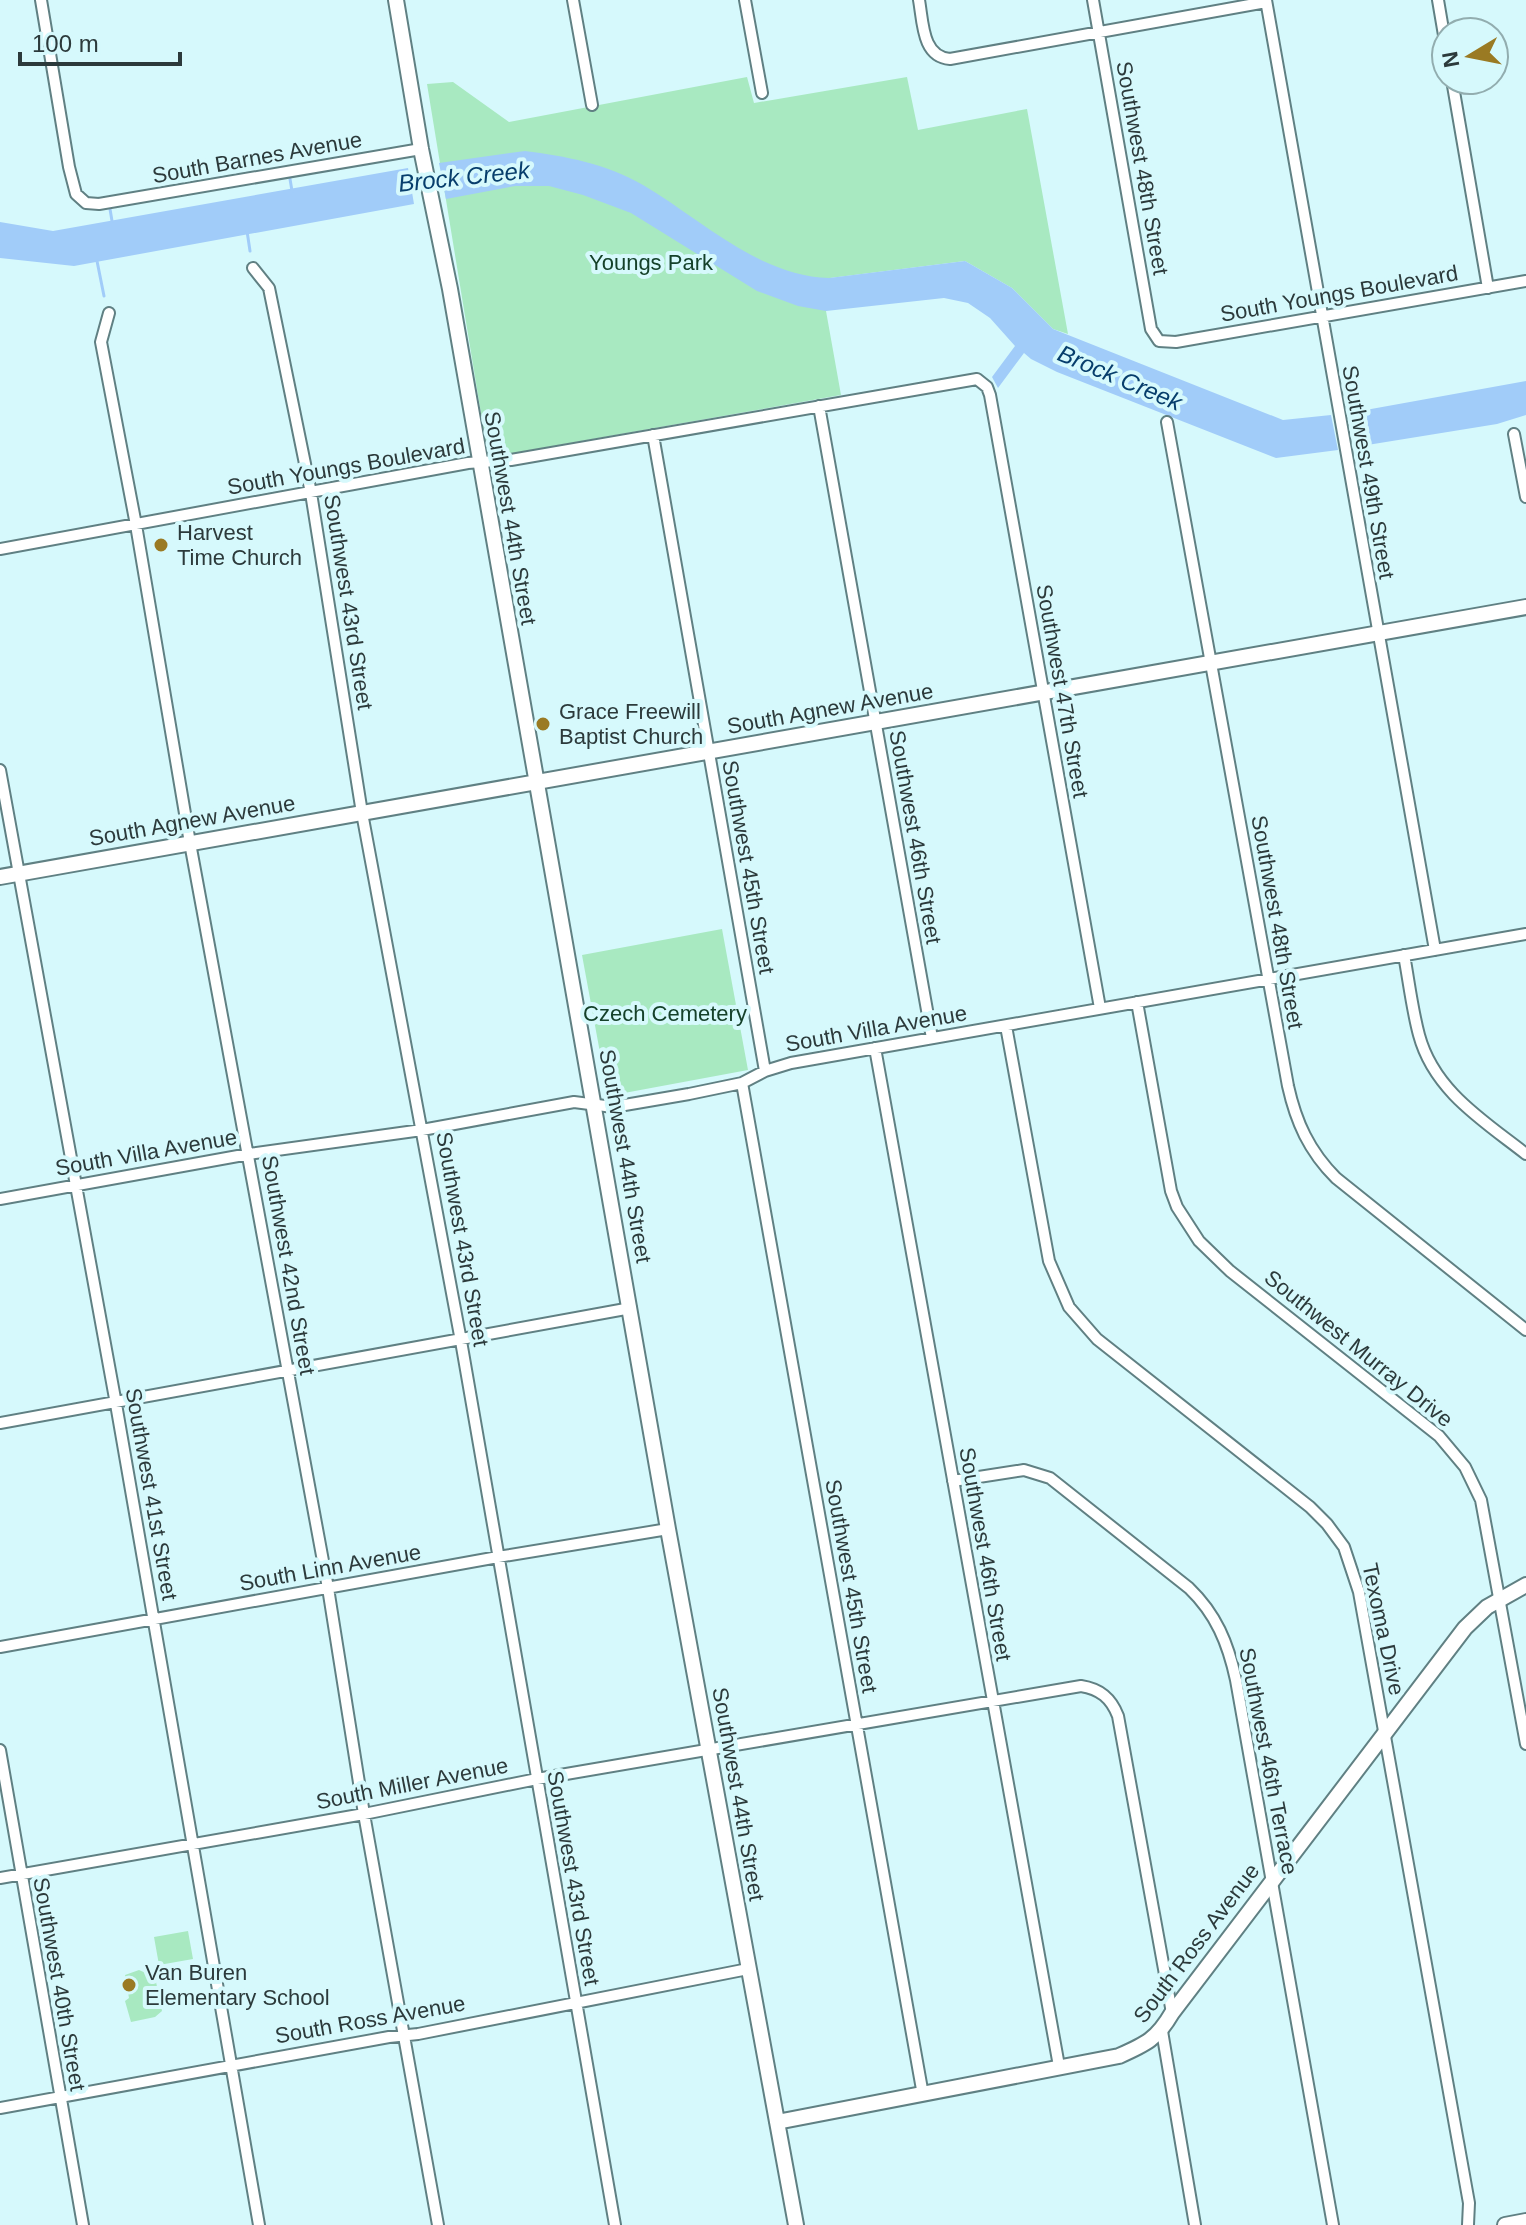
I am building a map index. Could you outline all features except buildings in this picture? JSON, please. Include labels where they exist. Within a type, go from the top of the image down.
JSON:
[{"type":"street","name":"South Barnes Avenue","points":[[41,0],[69,167],[76,194],[86,203],[99,204],[421,149]]},
{"type":"street","name":"Southwest 44th Street","points":[[396,0],[421,149],[450,289],[668,1529],[796,2225]]},
{"type":"street","points":[[573,0],[592,105]]},
{"type":"street","points":[[745,0],[762,93]]},
{"type":"street","points":[[919,0],[928,45],[937,57],[960,59],[1266,1]]},
{"type":"street","name":"Southwest 48th Street","points":[[1093,0],[1151,329],[1159,341]]},
{"type":"street","name":"Southwest 49th Street","points":[[1266,1],[1435,950]]},
{"type":"street","points":[[1455,96],[1488,288]]},
{"type":"street","name":"Southwest 43rd Street","points":[[253,268],[269,288],[311,493],[362,813],[461,1341],[615,2225]]},
{"type":"street","name":"South Youngs Boulevard","points":[[1159,341],[1176,342],[1526,281]]},
{"type":"street","name":"Southwest 42nd Street","points":[[109,313],[101,342],[328,1588],[364,1814],[438,2225]]},
{"type":"street","name":"South Youngs Boulevard","points":[[0,549],[479,462],[511,460],[969,379],[982,382]]},
{"type":"street","name":"Southwest 47th Street","points":[[982,382],[990,395],[1100,1008]]},
{"type":"street","name":"Southwest 46th Street","points":[[819,406],[932,1038]]},
{"type":"street","name":"Southwest 48th Street","points":[[1167,422],[1268,979],[1298,1123],[1315,1154],[1349,1190],[1526,1330]]},
{"type":"street","points":[[1514,434],[1526,497]]},
{"type":"street","name":"Southwest 45th Street","points":[[653,435],[765,1071]]},
{"type":"street","name":"South Agnew Avenue","points":[[0,877],[1526,607]]},
{"type":"street","name":"Southwest 41st Street","points":[[0,770],[116,1404],[259,2225]]},
{"type":"street","name":"South Villa Avenue","points":[[0,1199],[249,1154],[422,1130],[574,1102],[613,1107],[742,1083],[765,1071],[791,1063],[1526,934]]},
{"type":"street","points":[[1404,955],[1419,1037],[1436,1074],[1461,1103],[1526,1154]]},
{"type":"street","name":"Southwest Murray Drive","points":[[1137,1002],[1167,1173],[1177,1207],[1187,1224],[1222,1264],[1424,1423],[1453,1451],[1469,1475],[1481,1500],[1526,1744]]},
{"type":"street","name":"Texoma Drive","points":[[1006,1026],[1045,1244],[1061,1292],[1082,1324],[1097,1339],[1310,1507],[1336,1535],[1349,1558],[1359,1592],[1469,2203],[1468,2225]]},
{"type":"street","name":"Southwest 46th Street","points":[[875,1048],[1059,2066]]},
{"type":"street","name":"Southwest 45th Street","points":[[742,1083],[923,2095]]},
{"type":"street","points":[[0,1423],[631,1308]]},
{"type":"street","name":"Southwest 46th Terrace","points":[[953,1481],[1024,1470],[1050,1478],[1189,1588],[1206,1607],[1224,1636],[1231,1658],[1272,1879],[1333,2225]]},
{"type":"street","name":"South Linn Avenue","points":[[0,1647],[668,1529]]},
{"type":"street","name":"South Ross Avenue","points":[[777,2122],[1119,2056],[1147,2044],[1162,2031],[1172,2013],[1272,1879],[1465,1628],[1500,1598],[1526,1585]]},
{"type":"street","name":"South Miller Avenue","points":[[0,1878],[364,1814],[537,1779],[1081,1686],[1096,1689],[1111,1701],[1120,1724],[1172,2013]]},
{"type":"street","name":"Southwest 40th Street","points":[[0,1750],[83,2225]]},
{"type":"street","name":"South Ross Avenue","points":[[0,2108],[403,2036],[748,1969]]},
{"type":"street","points":[[1162,2031],[1195,2225]]},
{"type":"street","points":[[1505,2225],[1526,2221]]},
{"type":"green space","name":"Youngs Park","points":[[747,77],[754,103],[907,77],[918,130],[1027,109],[1068,334],[1053,329],[1012,288],[965,261],[830,278],[826,311],[841,395],[503,455],[490,451],[486,444],[427,84],[453,82],[509,122]]},
{"type":"green space","name":"Czech Cemetery","points":[[722,929],[748,1070],[608,1096],[582,955]]},
{"type":"green space","points":[[188,1931],[193,1959],[159,1965],[154,1937]]},
{"type":"green space","points":[[139,1970],[155,1977],[162,2011],[155,2017],[131,2022],[125,2001],[129,1998],[125,1975]]},
{"type":"water","name":"Brock Creek","points":[[525,151],[586,162],[629,178],[754,257],[803,275],[829,278],[965,261],[1012,288],[1053,329],[1283,420],[1331,415],[1338,450],[1276,458],[1057,372],[1024,353],[998,388],[992,377],[1015,346],[990,318],[968,303],[944,298],[826,311],[798,306],[757,291],[631,213],[583,195],[549,186],[515,186],[446,199],[439,163]]},
{"type":"water","name":"Brock Creek","points":[[408,168],[414,204],[74,266],[0,258],[0,222],[53,231]]},
{"type":"water","points":[[1526,381],[1526,415],[1497,424],[1355,447],[1349,413]]},
{"type":"waterway","points":[[290,179],[292,191]]},
{"type":"waterway","points":[[110,209],[112,221]]},
{"type":"waterway","points":[[247,231],[250,251]]},
{"type":"waterway","points":[[97,261],[104,296]]},
{"type":"place","name":"Harvest Time Church","points":[[161,545]]},
{"type":"place","name":"Grace Freewill Baptist Church","points":[[543,724]]},
{"type":"place","name":"Van Buren Elementary School","points":[[129,1985]]}]
